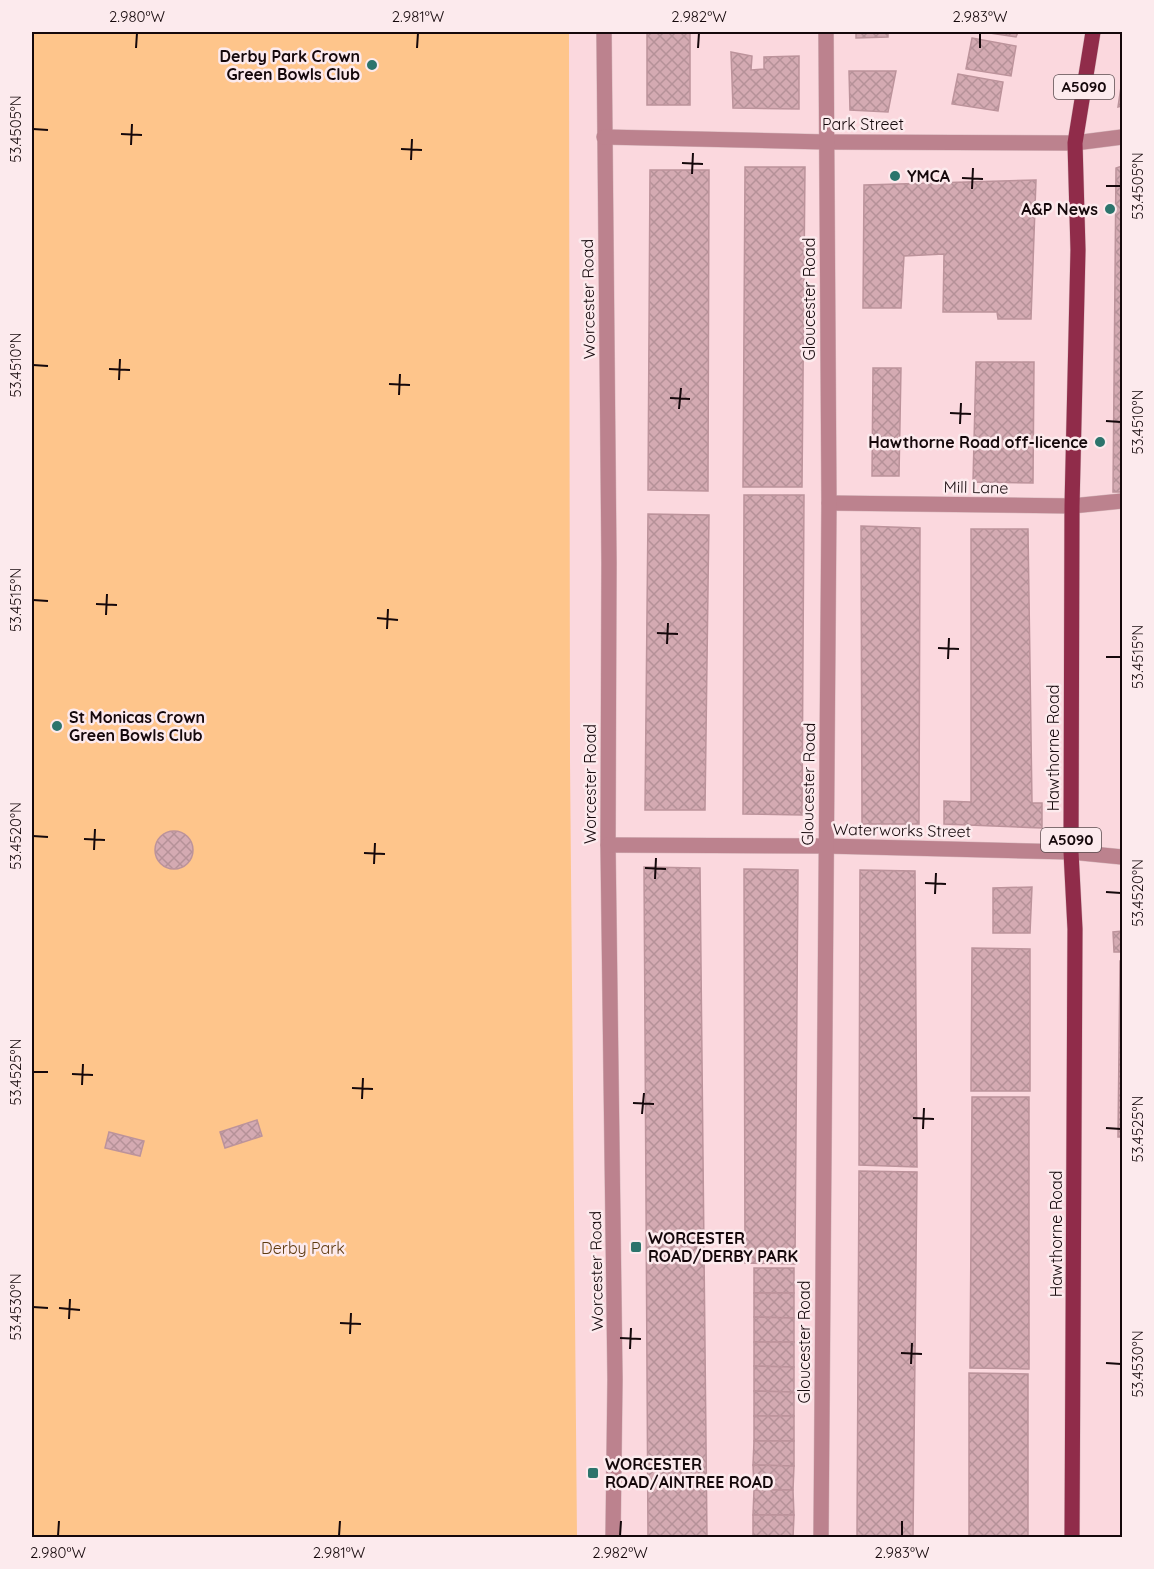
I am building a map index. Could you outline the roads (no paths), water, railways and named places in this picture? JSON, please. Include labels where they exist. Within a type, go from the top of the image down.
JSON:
[{"type":"main road","name":"Hawthorne Road","points":[[1072,1538],[1075,929],[1071,852],[1072,506],[1078,250],[1075,142],[1093,32]]},
{"type":"street","name":"Worcester Road","points":[[603,32],[609,563],[608,845],[615,1379],[613,1538]]},
{"type":"street","name":"Gloucester Road","points":[[821,1538],[829,503],[826,32]]},
{"type":"street","name":"Park Street","points":[[604,137],[826,142],[1075,142],[1122,137]]},
{"type":"street","name":"Mill Lane","points":[[829,503],[1072,506],[1122,501]]},
{"type":"street","name":"Waterworks Street","points":[[608,845],[826,846],[1071,852],[1122,857]]},
{"type":"place","name":"Derby Park Crown Green Bowls Club","points":[[372,65]]},
{"type":"place","name":"YMCA","points":[[895,176]]},
{"type":"place","name":"A&P News","points":[[1110,209]]},
{"type":"place","name":"Hawthorne Road off-licence","points":[[1100,442]]},
{"type":"place","name":"St Monicas Crown Green Bowls Club","points":[[57,726]]},
{"type":"place","name":"WORCESTER ROAD/DERBY PARK","points":[[636,1247]]},
{"type":"place","name":"WORCESTER ROAD/AINTREE ROAD","points":[[593,1473]]},
{"type":"park label","name":"Derby Park","points":[[303,1248]]}]
